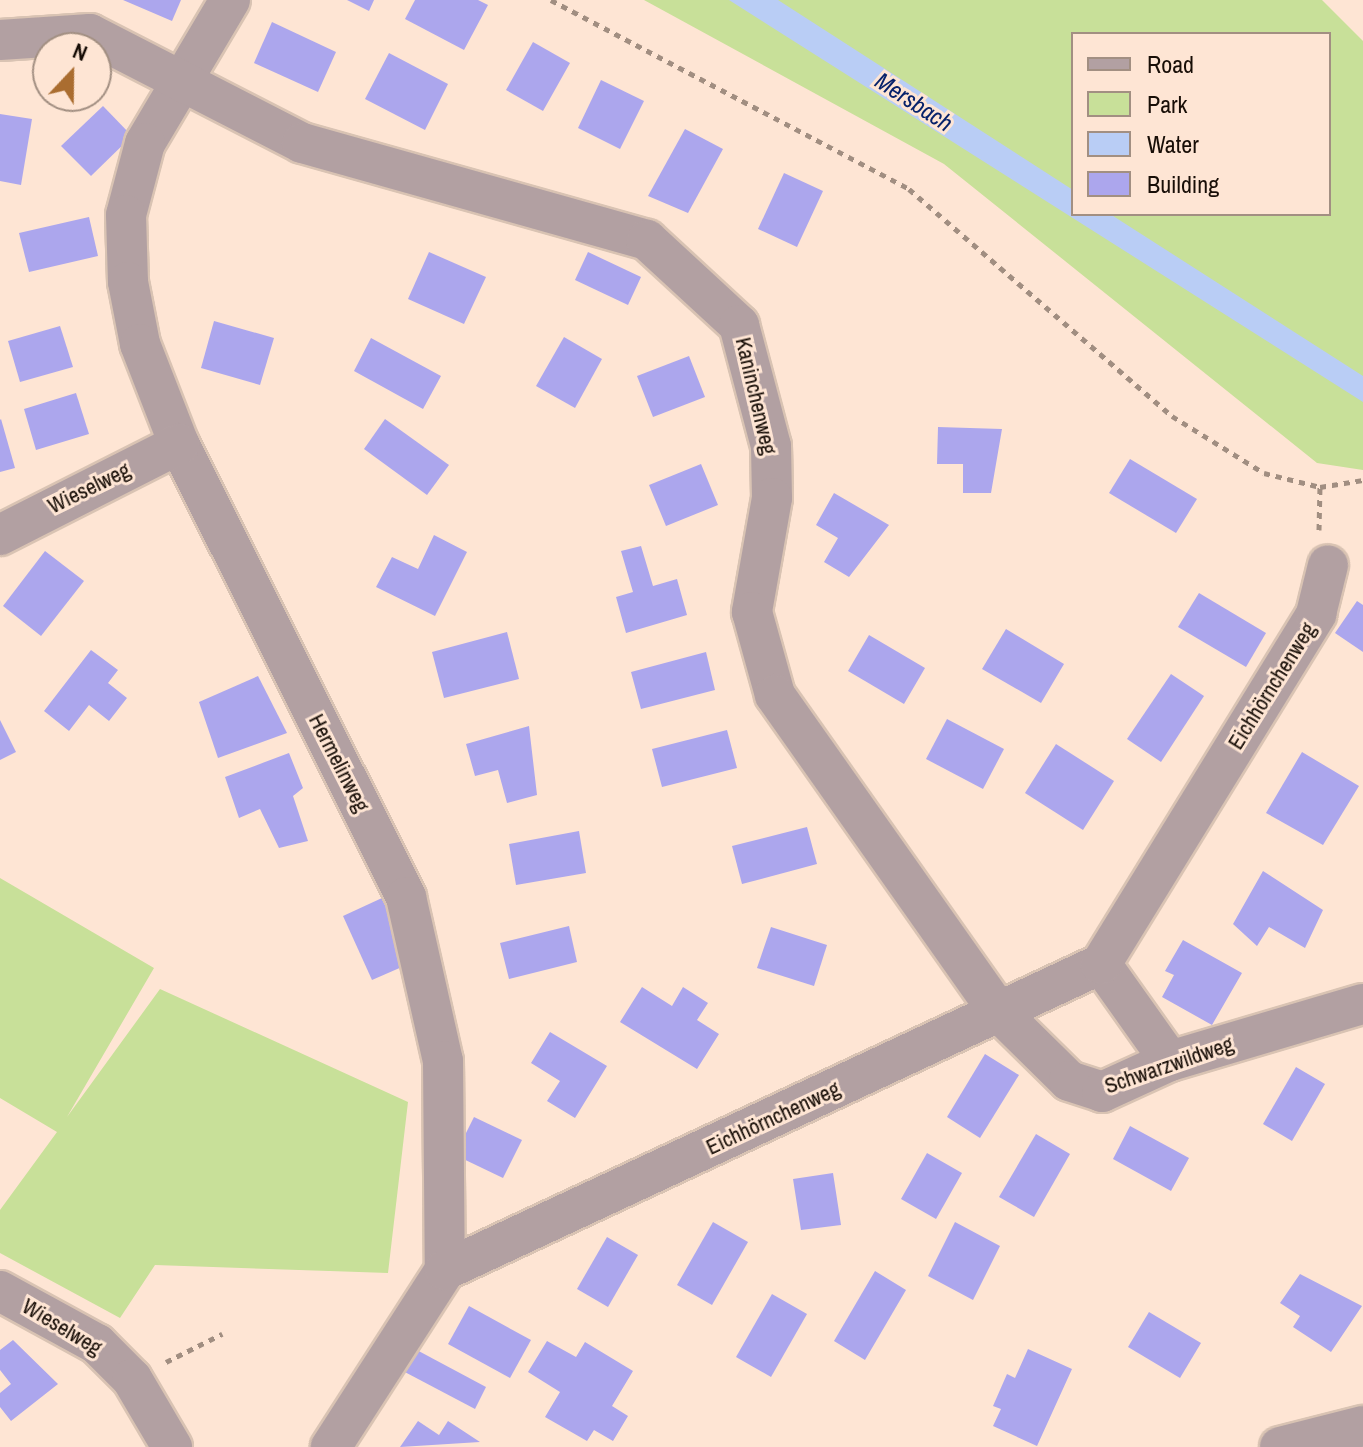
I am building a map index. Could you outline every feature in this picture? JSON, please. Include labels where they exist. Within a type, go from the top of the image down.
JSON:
[{"type":"street","points":[[179,82],[230,0]]},
{"type":"street","name":"Kaninchenweg","points":[[0,40],[90,34],[302,143],[647,240],[739,325],[771,446],[772,498],[752,612],[775,695],[999,1012]]},
{"type":"street","name":"Hermelinweg","points":[[179,82],[145,143],[126,215],[128,282],[140,344],[179,444],[406,897],[443,1061],[445,1270]]},
{"type":"street","name":"Wieselweg","points":[[0,535],[179,444]]},
{"type":"street","name":"Eichhörnchenweg","points":[[445,1270],[1101,964],[1316,614],[1328,565]]},
{"type":"street","points":[[1101,964],[1170,1061]]},
{"type":"street","name":"Schwarzwildweg","points":[[999,1012],[1069,1081],[1102,1092],[1170,1061],[1363,1004]]},
{"type":"street","points":[[331,1447],[445,1270]]},
{"type":"street","name":"Wieselweg","points":[[0,1291],[97,1344],[132,1379],[172,1447]]},
{"type":"street","points":[[1280,1447],[1363,1426]]},
{"type":"path","points":[[551,0],[909,189],[1172,416],[1264,473],[1320,487],[1363,480]]},
{"type":"path","points":[[132,1379],[222,1334]]},
{"type":"green space","points":[[644,0],[1322,0],[1363,41],[1363,470],[1317,463],[944,164]]},
{"type":"green space","points":[[0,878],[154,968],[67,1117],[160,989],[408,1102],[388,1273],[155,1265],[120,1318],[0,1253],[0,1210],[57,1132],[0,1098]]},
{"type":"water","name":"Mersbach","points":[[729,0],[778,0],[1071,189],[1071,216],[1113,216],[1363,376],[1363,402]]},
{"type":"building","points":[[123,0],[181,0],[172,21]]},
{"type":"building","points":[[347,0],[374,0],[369,11]]},
{"type":"building","points":[[415,0],[478,0],[488,5],[464,50],[405,19]]},
{"type":"building","points":[[272,22],[336,52],[318,92],[254,63]]},
{"type":"building","points":[[533,42],[570,63],[543,111],[506,90]]},
{"type":"building","points":[[389,53],[448,84],[425,130],[365,99]]},
{"type":"building","points":[[601,80],[644,101],[620,149],[578,128]]},
{"type":"building","points":[[97,112],[109,112],[132,136],[91,176],[61,146]]},
{"type":"building","points":[[0,114],[32,119],[21,185],[0,181]]},
{"type":"building","points":[[685,129],[723,149],[688,213],[648,196]]},
{"type":"building","points":[[784,173],[823,191],[797,247],[758,229]]},
{"type":"building","points":[[89,217],[98,256],[29,272],[19,233]]},
{"type":"building","points":[[429,252],[486,277],[464,324],[408,299]]},
{"type":"building","points":[[588,252],[641,277],[628,305],[575,280]]},
{"type":"building","points":[[214,321],[274,338],[260,385],[201,368]]},
{"type":"building","points":[[60,326],[73,367],[20,382],[8,341]]},
{"type":"building","points":[[564,337],[602,359],[575,408],[536,386]]},
{"type":"building","points":[[371,338],[441,376],[423,409],[354,371]]},
{"type":"building","points":[[689,356],[705,397],[653,417],[637,376]]},
{"type":"building","points":[[76,393],[89,434],[36,450],[24,409]]},
{"type":"building","points":[[385,419],[449,465],[427,495],[364,449]]},
{"type":"building","points":[[0,420],[15,468],[0,472]]},
{"type":"building","points":[[938,427],[1002,429],[991,493],[963,493],[963,464],[937,464]]},
{"type":"building","points":[[1130,459],[1197,499],[1176,533],[1109,493]]},
{"type":"building","points":[[701,464],[718,505],[666,526],[649,485]]},
{"type":"building","points":[[834,493],[889,525],[849,577],[824,562],[838,538],[816,525]]},
{"type":"building","points":[[434,535],[467,552],[435,616],[376,587],[392,557],[418,569]]},
{"type":"building","points":[[641,546],[653,586],[677,579],[687,615],[626,633],[616,597],[633,592],[621,551]]},
{"type":"building","points":[[45,551],[84,581],[41,636],[3,606]]},
{"type":"building","points":[[1199,593],[1266,633],[1246,667],[1178,627]]},
{"type":"building","points":[[1357,601],[1363,605],[1363,652],[1335,633]]},
{"type":"building","points":[[1006,629],[1064,664],[1041,703],[982,669]]},
{"type":"building","points":[[507,632],[519,679],[444,698],[432,652]]},
{"type":"building","points":[[869,635],[925,668],[904,704],[848,671]]},
{"type":"building","points":[[91,650],[118,670],[108,683],[127,698],[109,721],[89,705],[69,731],[44,711]]},
{"type":"building","points":[[706,652],[715,690],[641,709],[631,672]]},
{"type":"building","points":[[1171,674],[1204,696],[1161,762],[1127,739]]},
{"type":"building","points":[[258,676],[287,733],[218,758],[199,702]]},
{"type":"building","points":[[947,719],[1004,749],[983,789],[926,759]]},
{"type":"building","points":[[0,720],[16,752],[0,760]]},
{"type":"building","points":[[529,726],[537,795],[507,803],[498,770],[475,776],[466,744]]},
{"type":"building","points":[[727,730],[737,768],[662,787],[652,749]]},
{"type":"building","points":[[1056,744],[1114,781],[1083,830],[1025,793]]},
{"type":"building","points":[[1302,752],[1359,786],[1323,845],[1266,813]]},
{"type":"building","points":[[289,753],[303,788],[293,796],[308,841],[279,848],[260,809],[239,818],[225,777]]},
{"type":"building","points":[[807,827],[817,864],[742,884],[732,846]]},
{"type":"building","points":[[579,831],[586,873],[516,885],[509,844]]},
{"type":"building","points":[[1263,871],[1323,910],[1305,948],[1269,927],[1257,946],[1233,924]]},
{"type":"building","points":[[382,898],[411,963],[372,980],[343,916]]},
{"type":"building","points":[[569,926],[577,962],[509,979],[500,943]]},
{"type":"building","points":[[771,927],[827,945],[814,986],[757,968]]},
{"type":"building","points":[[1183,940],[1242,973],[1212,1025],[1162,997],[1174,975],[1165,971]]},
{"type":"building","points":[[642,987],[672,1006],[683,987],[708,1003],[697,1020],[719,1034],[697,1069],[620,1022]]},
{"type":"building","points":[[550,1032],[607,1066],[575,1118],[547,1101],[560,1081],[531,1063]]},
{"type":"building","points":[[985,1054],[1019,1075],[980,1138],[947,1117]]},
{"type":"building","points":[[1296,1067],[1325,1084],[1292,1141],[1263,1124]]},
{"type":"building","points":[[474,1117],[522,1140],[503,1178],[455,1155]]},
{"type":"building","points":[[1130,1126],[1189,1158],[1171,1191],[1113,1159]]},
{"type":"building","points":[[1036,1134],[1070,1154],[1034,1217],[999,1197]]},
{"type":"building","points":[[927,1153],[962,1173],[936,1219],[901,1199]]},
{"type":"building","points":[[833,1173],[841,1225],[801,1230],[793,1179]]},
{"type":"building","points":[[713,1222],[748,1242],[712,1305],[677,1285]]},
{"type":"building","points":[[955,1222],[1000,1246],[973,1300],[928,1276]]},
{"type":"building","points":[[607,1237],[638,1255],[608,1307],[577,1289]]},
{"type":"building","points":[[875,1271],[906,1290],[865,1360],[834,1341]]},
{"type":"building","points":[[1300,1274],[1362,1306],[1331,1352],[1293,1327],[1300,1316],[1280,1303]]},
{"type":"building","points":[[772,1294],[807,1314],[771,1377],[736,1357]]},
{"type":"building","points":[[469,1306],[531,1340],[510,1378],[448,1344]]},
{"type":"building","points":[[1149,1312],[1201,1343],[1180,1378],[1128,1347]]},
{"type":"building","points":[[13,1340],[58,1384],[11,1421],[0,1407],[0,1393],[11,1384],[0,1370],[0,1350]]},
{"type":"building","points":[[547,1341],[576,1357],[585,1342],[633,1371],[612,1406],[628,1416],[613,1441],[594,1430],[587,1441],[545,1417],[560,1392],[528,1372]]},
{"type":"building","points":[[413,1348],[486,1387],[475,1409],[401,1370]]},
{"type":"building","points":[[1028,1349],[1072,1369],[1037,1446],[993,1426],[1001,1409],[993,1406],[1007,1374],[1015,1378]]},
{"type":"building","points":[[418,1421],[439,1435],[448,1421],[480,1442],[400,1447]]}]
